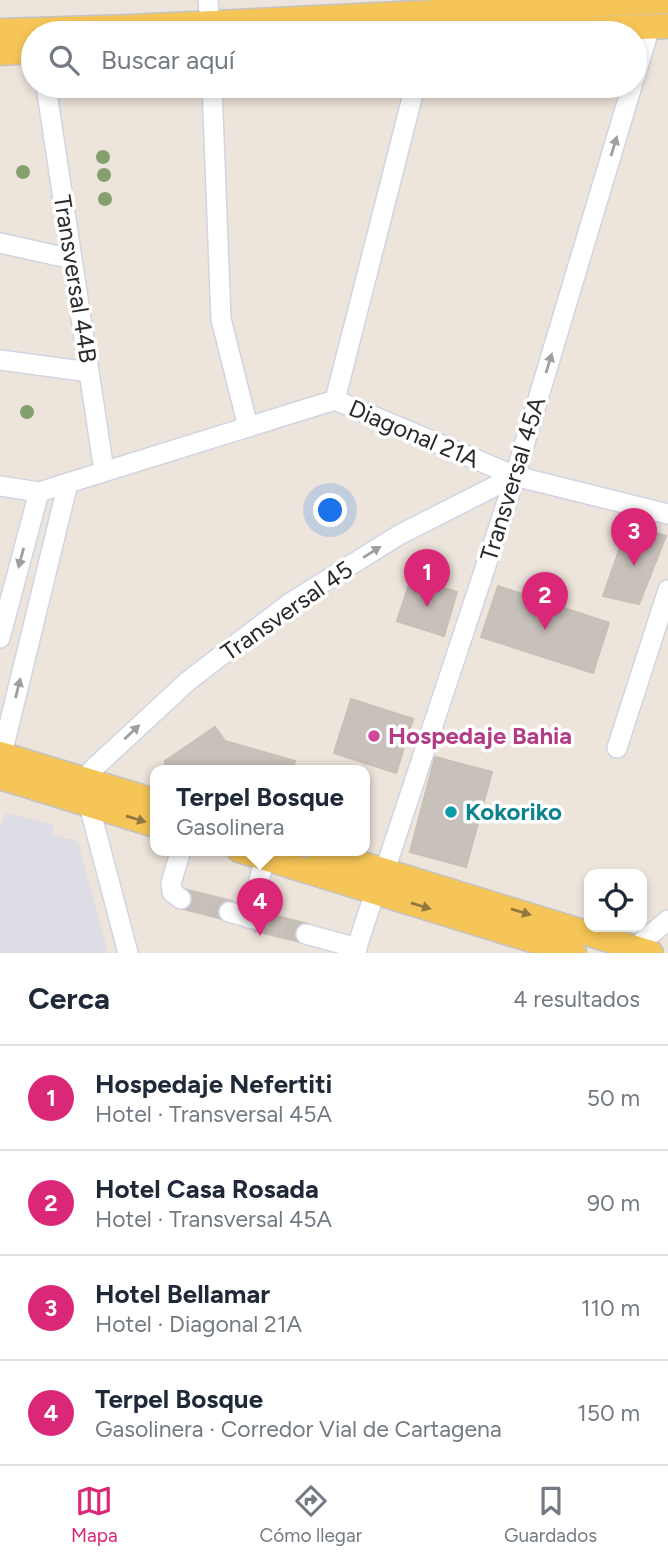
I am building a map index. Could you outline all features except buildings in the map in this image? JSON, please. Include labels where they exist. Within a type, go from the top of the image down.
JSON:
[{"type":"main road","points":[[449,21],[654,1]]},
{"type":"main road","points":[[175,21],[319,21]]},
{"type":"main road","points":[[0,31],[21,30]]},
{"type":"main road","points":[[0,53],[21,52]]},
{"type":"main road","points":[[1,762],[83,779],[150,800]]},
{"type":"main road","points":[[1,762],[89,804],[150,823]]},
{"type":"main road","points":[[274,856],[380,881],[639,951]]},
{"type":"main road","points":[[329,856],[380,881],[574,953]]},
{"type":"street","points":[[647,52],[659,27]]},
{"type":"street","name":"Transversal 44B","points":[[48,98],[104,471]]},
{"type":"street","points":[[212,98],[221,319],[248,427]]},
{"type":"street","points":[[335,400],[412,98]]},
{"type":"street","name":"Transversal 45A","points":[[356,950],[515,476],[628,98]]},
{"type":"street","points":[[0,243],[72,259]]},
{"type":"street","points":[[0,360],[89,372]]},
{"type":"street","name":"Diagonal 21A","points":[[0,486],[39,492],[335,400],[515,476],[668,514]]},
{"type":"street","name":"Transversal 45","points":[[83,779],[188,681],[290,603],[399,536],[515,476]]},
{"type":"street","points":[[1,762],[68,483]]},
{"type":"street","points":[[0,638],[39,492]]},
{"type":"street","points":[[617,748],[668,590]]},
{"type":"street","points":[[89,804],[128,953]]},
{"type":"street","points":[[179,856],[171,883],[173,892],[181,899]]},
{"type":"street","points":[[229,912],[253,919],[266,856]]},
{"type":"street","points":[[639,951],[668,920]]},
{"type":"street","points":[[306,934],[356,950]]},
{"type":"shaded area","points":[[6,813],[54,825],[52,835],[74,840],[79,845],[108,953],[0,953],[0,826]]},
{"type":"tunnel","points":[[181,899],[229,912]]},
{"type":"tunnel","points":[[258,920],[306,934]]},
{"type":"place","name":"Hotel Bellamar","points":[[634,566]]},
{"type":"place","name":"Hospedaje Nefertiti","points":[[427,607]]},
{"type":"place","name":"Hotel Casa Rosada","points":[[545,630]]},
{"type":"place","name":"Hospedaje Bahia","points":[[374,736]]},
{"type":"place","name":"Kokoriko","points":[[451,812]]},
{"type":"place","name":"Terpel Bosque","points":[[260,936]]}]
